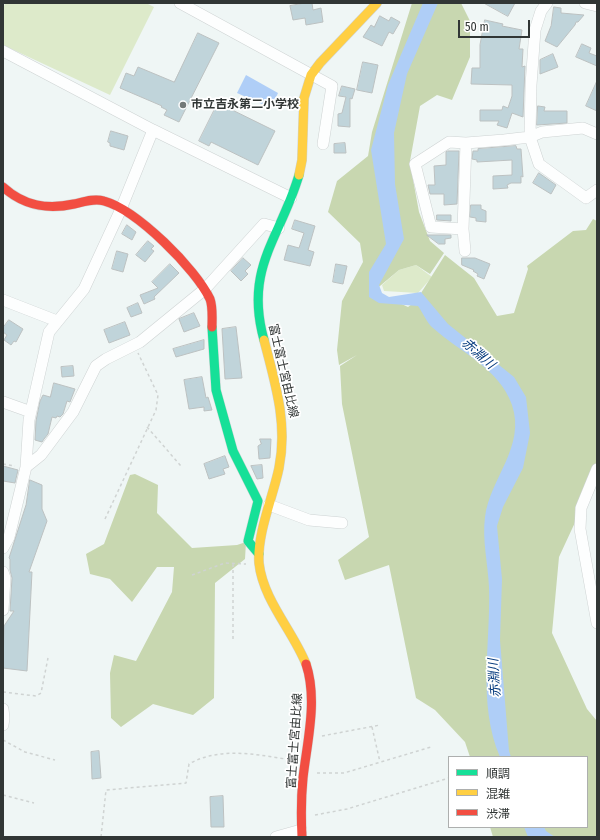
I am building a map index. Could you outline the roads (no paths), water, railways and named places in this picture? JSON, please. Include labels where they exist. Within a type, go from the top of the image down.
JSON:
[{"type":"main road","name":"富士富士宮由比線","points":[[301,833],[301,818],[312,698],[309,678],[301,654],[266,588],[259,565],[259,554],[281,456],[284,424],[259,318],[258,285],[261,268],[279,228],[300,171],[302,107],[305,90],[311,74],[377,3]]},
{"type":"main road","points":[[3,187],[22,201],[45,207],[58,207],[92,200],[105,201],[120,209],[156,236],[187,264],[204,288],[210,301],[218,397],[233,450],[258,501],[248,541],[259,554]]},
{"type":"street","points":[[180,3],[193,6],[332,86],[323,144]]},
{"type":"street","points":[[547,3],[541,11],[535,30],[531,85],[530,137],[538,164],[586,198],[597,190]]},
{"type":"street","points":[[585,3],[597,6]]},
{"type":"street","points":[[3,51],[153,130],[291,198]]},
{"type":"street","points":[[463,229],[431,227],[415,164],[450,142],[466,143],[530,137],[542,132],[583,128],[597,134]]},
{"type":"street","points":[[3,548],[9,537],[26,467],[31,412],[48,332],[84,289],[153,130]]},
{"type":"street","points":[[465,251],[463,229],[466,143]]},
{"type":"street","points":[[26,467],[40,455],[73,412],[96,366],[106,359],[140,342],[204,288],[264,224],[279,228]]},
{"type":"street","points":[[3,300],[57,321]]},
{"type":"street","points":[[3,402],[31,412]]},
{"type":"street","points":[[597,469],[581,508],[580,529],[597,623]]},
{"type":"street","points":[[270,506],[309,520],[342,523]]},
{"type":"street","points":[[3,572],[5,578],[3,610]]},
{"type":"street","points":[[3,709],[3,725]]},
{"type":"street","points":[[276,837],[301,833]]},
{"type":"water","name":"赤淵川","points":[[423,3],[438,3],[407,74],[394,133],[395,184],[404,239],[379,285],[382,293],[389,297],[421,292],[448,324],[514,377],[526,397],[530,433],[523,468],[503,507],[497,526],[502,579],[500,640],[509,751],[511,756],[500,756],[493,736],[489,716],[487,673],[489,587],[484,526],[488,503],[511,449],[515,420],[512,405],[506,392],[498,381],[478,362],[433,328],[418,306],[379,303],[369,297],[369,272],[386,244],[371,150],[388,85]]},
{"type":"water","points":[[246,75],[278,93],[271,108],[237,93]]},
{"type":"water","points":[[524,828],[544,828],[546,831],[555,837],[528,837]]},
{"type":"place","name":"市立吉永第二小学校","points":[[183,105]]}]
